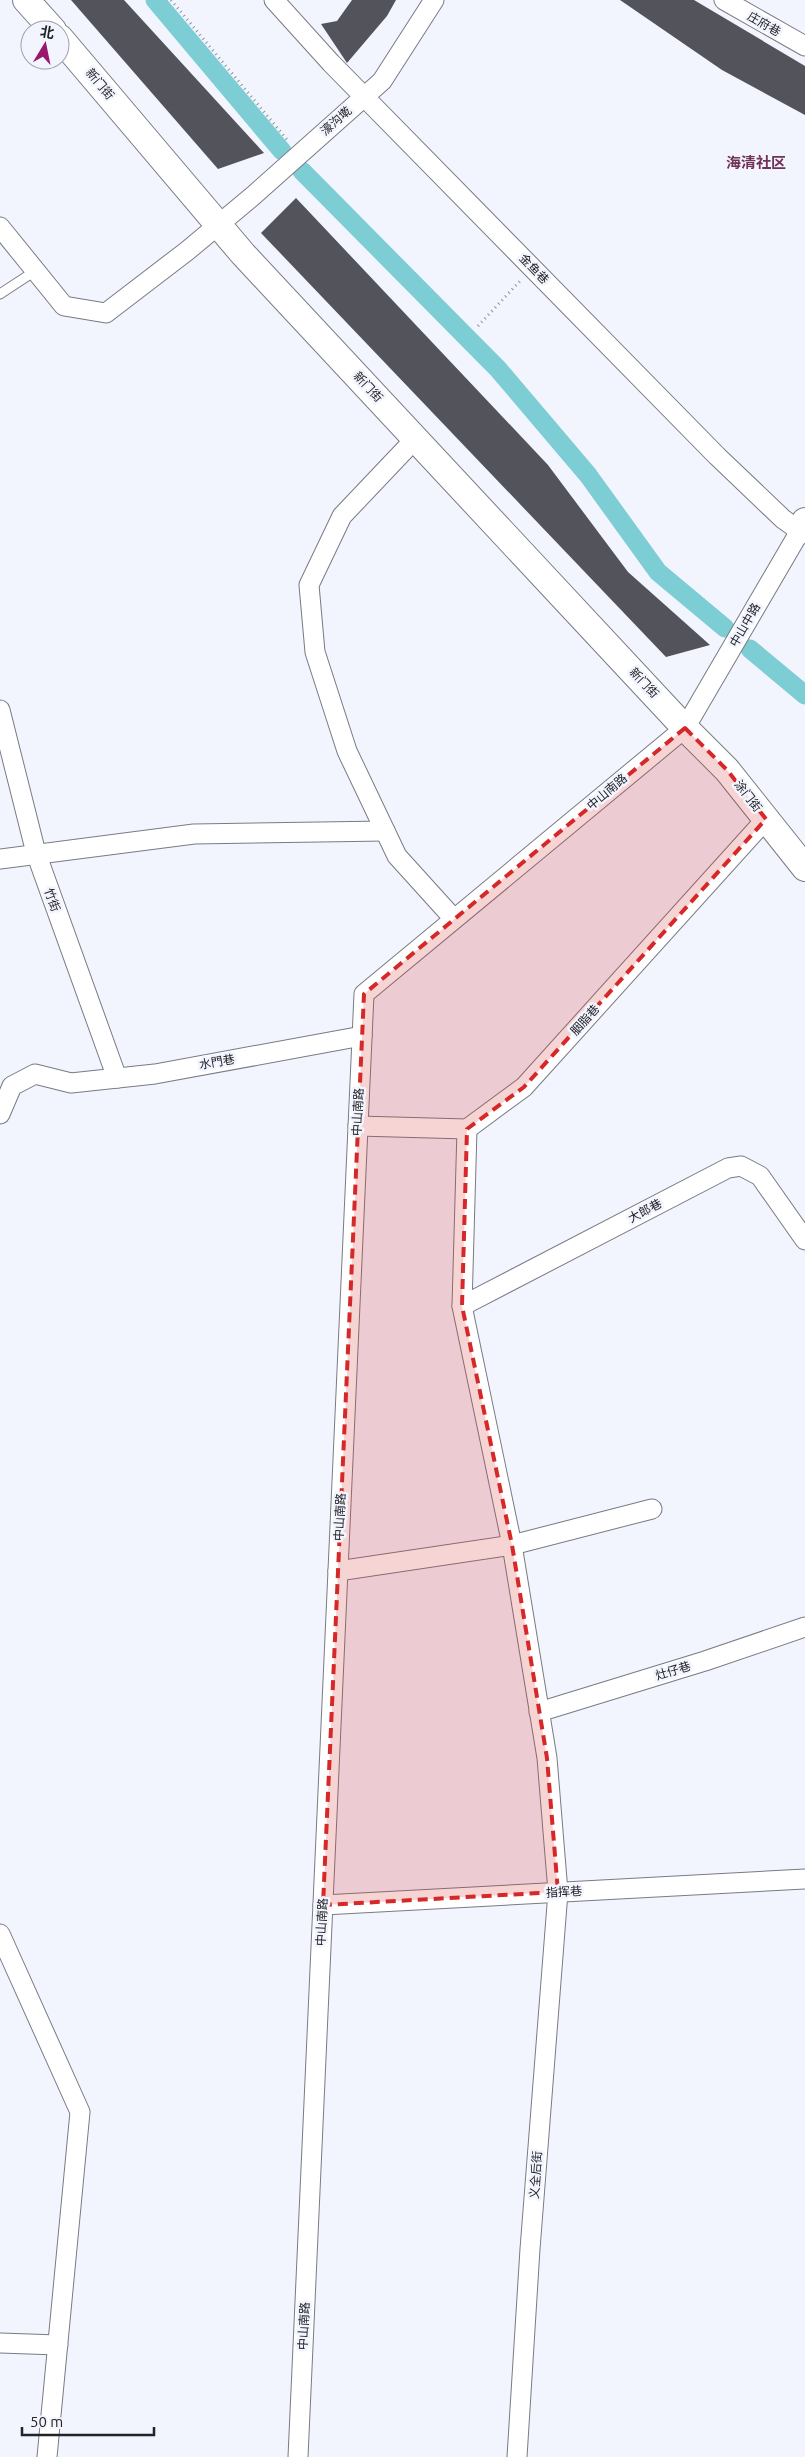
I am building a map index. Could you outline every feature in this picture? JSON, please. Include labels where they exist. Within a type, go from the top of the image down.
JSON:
[{"type":"main road","points":[[26,0],[44,20]]},
{"type":"main road","name":"新门街","points":[[70,50],[218,225],[685,728]]},
{"type":"main road","name":"涂门街","points":[[685,728],[727,770],[805,868]]},
{"type":"street","name":"金鱼巷","points":[[274,0],[332,64],[717,456],[783,519],[803,526]]},
{"type":"street","name":"濠沟墘","points":[[0,227],[64,306],[106,313],[218,225],[382,81],[434,0]]},
{"type":"street","name":"庄府巷","points":[[724,0],[805,46]]},
{"type":"street","points":[[416,438],[342,516],[309,585],[315,652],[347,751],[397,856],[454,919]]},
{"type":"street","name":"中山中路","points":[[685,728],[803,526]]},
{"type":"street","name":"竹街","points":[[1,713],[36,853],[117,1078]]},
{"type":"street","name":"中山南路","points":[[298,2457],[364,994],[685,728]]},
{"type":"street","name":"胭脂巷","points":[[467,1129],[524,1086],[766,819]]},
{"type":"street","points":[[0,859],[194,834],[385,832]]},
{"type":"street","name":"水門巷","points":[[0,1114],[12,1086],[35,1074],[71,1083],[155,1074],[362,1036]]},
{"type":"street","points":[[358,1126],[467,1129]]},
{"type":"street","name":"义全后街","points":[[467,1129],[462,1306],[512,1545],[547,1758],[558,1892],[530,2249],[518,2457]]},
{"type":"street","name":"大郎巷","points":[[462,1306],[728,1168],[741,1166],[760,1176],[805,1240]]},
{"type":"street","points":[[338,1572],[512,1545],[652,1509]]},
{"type":"street","name":"灶仔巷","points":[[539,1712],[705,1661],[805,1627]]},
{"type":"street","name":"指挥巷","points":[[323,1905],[805,1879]]},
{"type":"street","points":[[0,1934],[80,2112],[47,2457]]},
{"type":"street","points":[[0,2343],[58,2345]]},
{"type":"lane","points":[[0,294],[35,271]]},
{"type":"path","points":[[171,0],[299,154]]},
{"type":"path","points":[[478,326],[532,268]]},
{"type":"highlighted area","points":[[685,728],[727,770],[766,819],[524,1087],[467,1129],[462,1306],[512,1545],[547,1758],[558,1892],[323,1905],[364,994]]},
{"type":"building","points":[[71,0],[124,0],[264,153],[218,169]]},
{"type":"building","points":[[352,0],[396,0],[387,16],[347,63],[321,24],[337,21]]},
{"type":"building","points":[[620,0],[694,0],[805,66],[805,115],[722,70]]},
{"type":"building","points":[[296,198],[548,465],[628,572],[710,645],[666,657],[261,233]]},
{"type":"waterway","points":[[155,0],[282,151]]},
{"type":"waterway","points":[[302,171],[498,369],[588,475],[658,572],[725,628]]},
{"type":"waterway","points":[[750,649],[805,695]]},
{"type":"district","name":"海清社区","points":[[756,163]]}]
